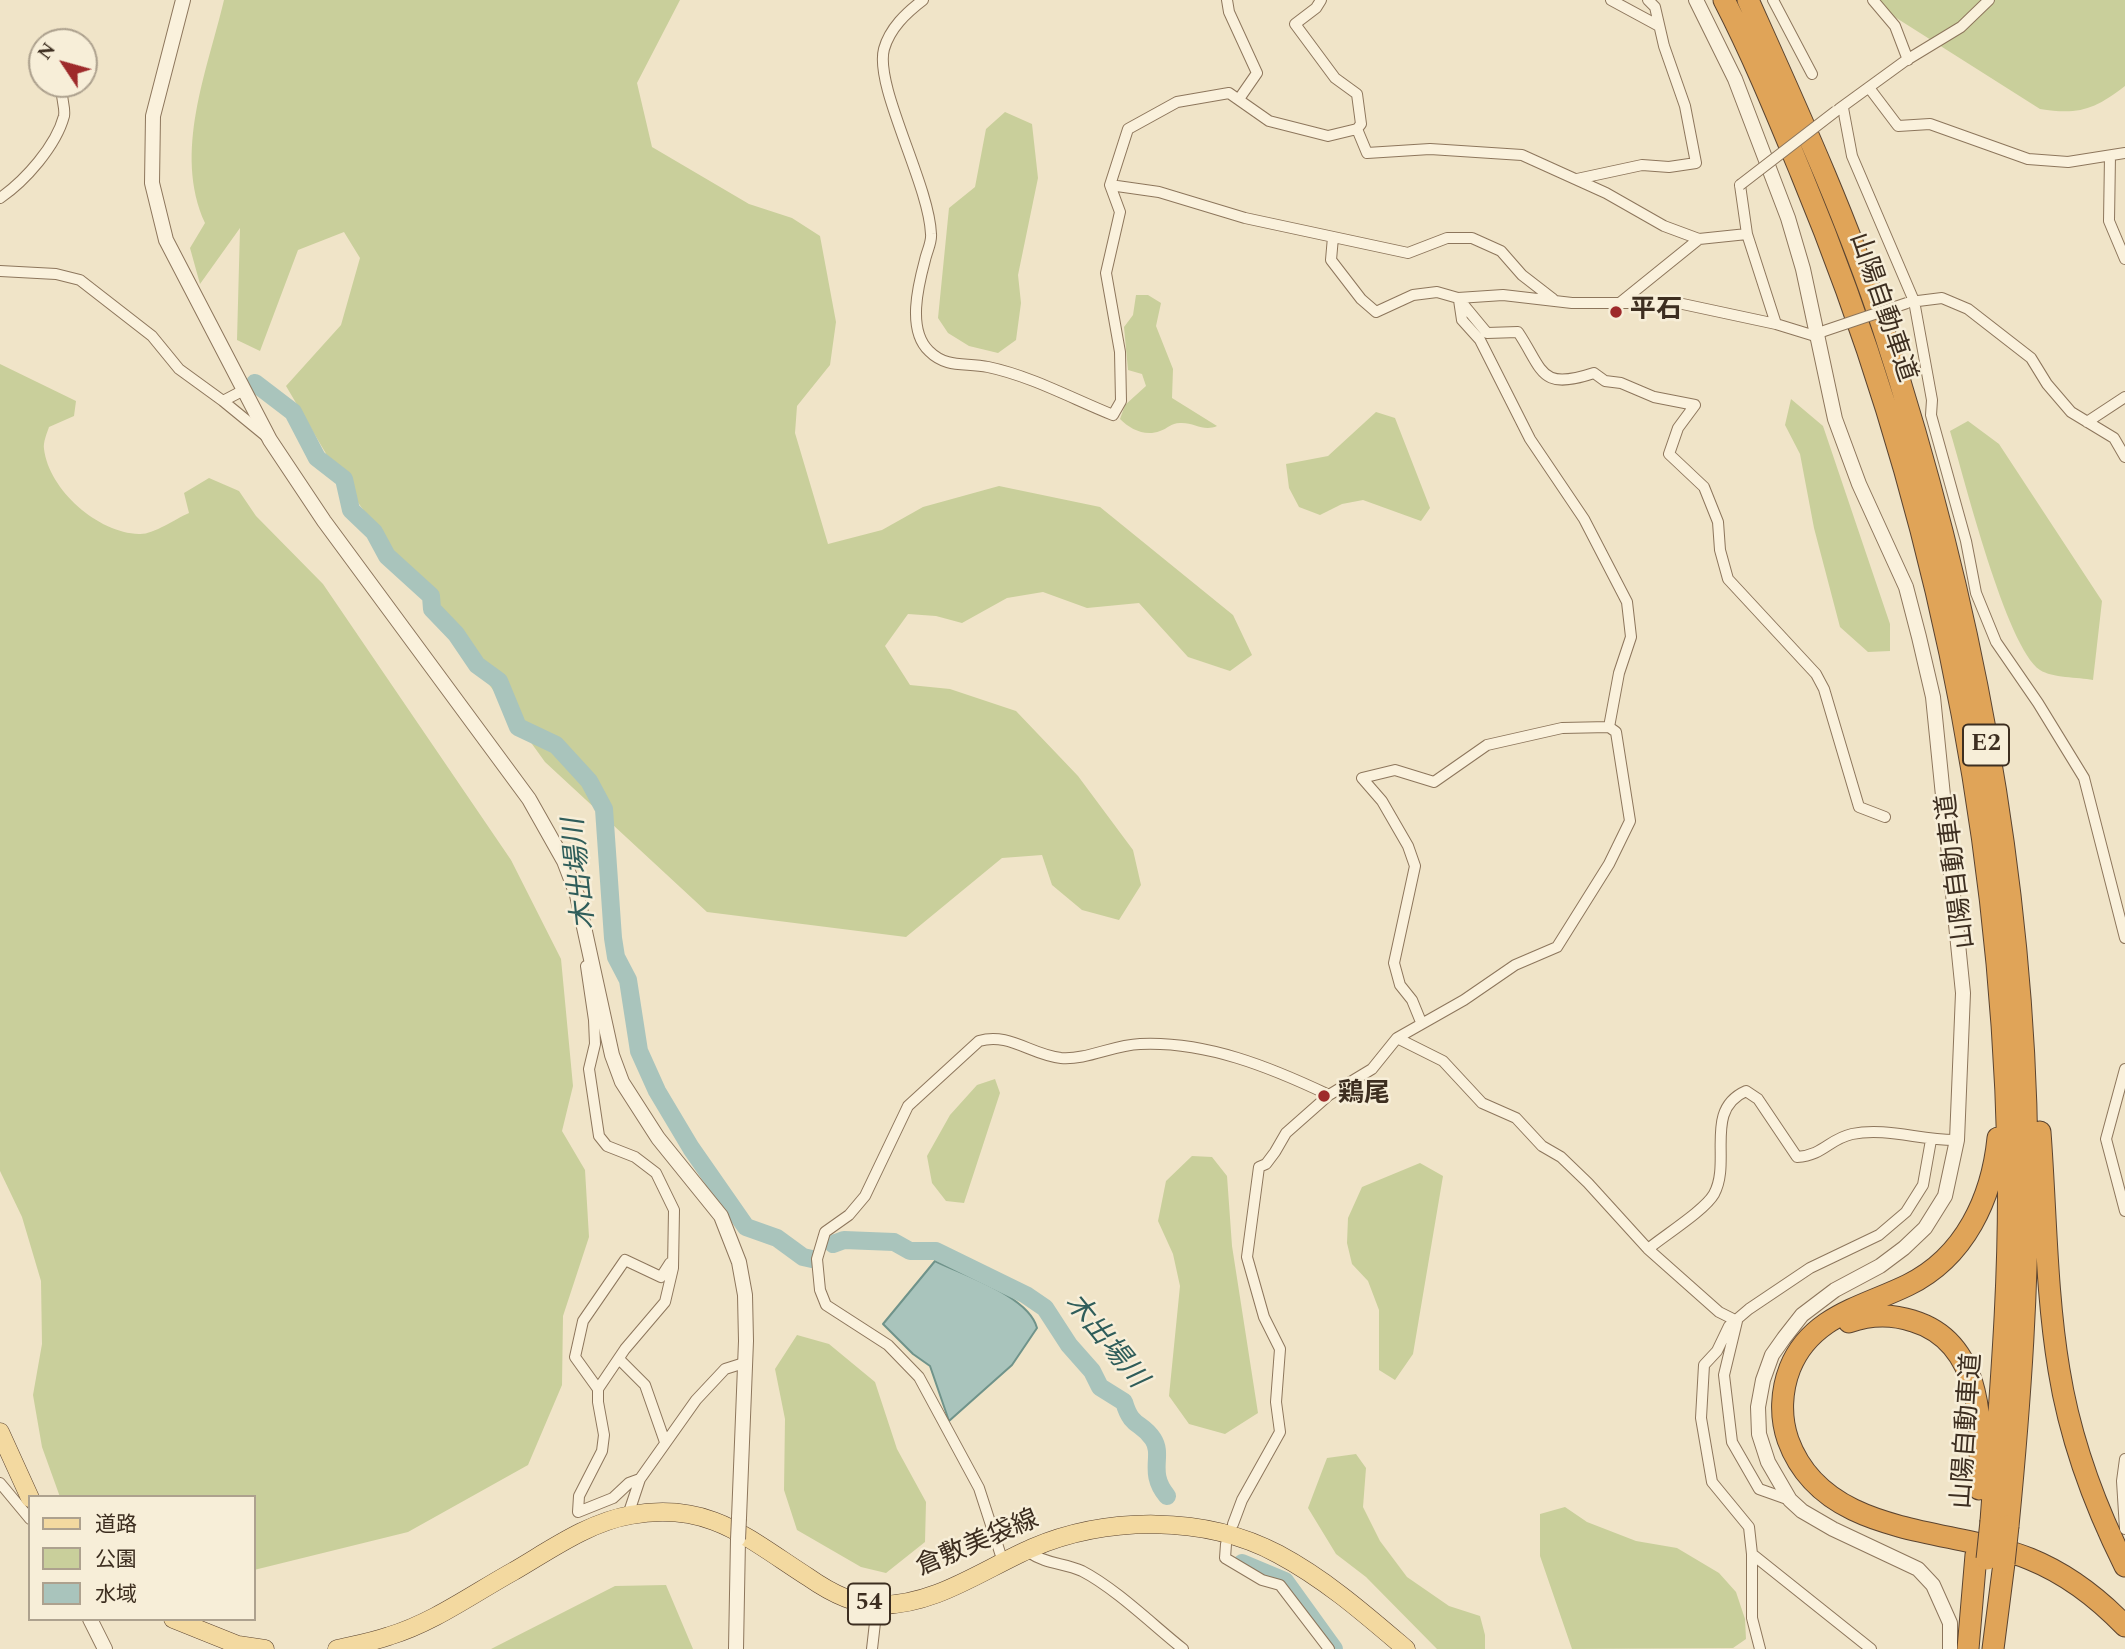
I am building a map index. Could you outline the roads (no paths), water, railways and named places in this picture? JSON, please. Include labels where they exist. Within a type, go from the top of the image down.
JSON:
[{"type":"highway","name":"山陽自動車道","points":[[1724,0],[1779,120],[1853,306],[1899,444],[1925,540],[1977,791],[2004,1050],[2009,1156],[2007,1283],[1992,1522],[1989,1559],[1974,1649]]},
{"type":"highway","name":"山陽自動車道","points":[[1748,0],[1844,227],[1881,324],[1919,445],[1944,537],[1980,710],[2009,897],[2022,1037],[2027,1180],[2026,1312],[1992,1522]]},
{"type":"highway","points":[[2009,897],[2021,958],[2035,1069],[2059,1371],[2082,1465],[2125,1566]]},
{"type":"highway","points":[[2004,1050],[1998,1101],[1996,1159],[1986,1194],[1973,1222],[1947,1257],[1924,1276],[1842,1313],[1810,1336],[1795,1357],[1785,1382],[1783,1408],[1786,1435],[1799,1463],[1809,1476],[1847,1506],[1904,1528],[1964,1540],[2029,1558],[2074,1582],[2125,1626]]},
{"type":"highway","points":[[1968,1649],[1989,1559],[1992,1522],[1981,1449],[1978,1401],[1972,1382],[1957,1351],[1935,1331],[1920,1323],[1890,1316],[1859,1318],[1820,1341],[1802,1367],[1793,1411],[1797,1434],[1807,1456],[1828,1478],[1853,1496],[1886,1510],[1994,1535],[2046,1555],[2080,1574],[2125,1611]]},
{"type":"highway","name":"山陽自動車道","points":[[1989,1559],[1993,1649]]},
{"type":"main road","points":[[0,1432],[28,1495]]},
{"type":"main road","name":"倉敷美袋線","points":[[337,1649],[391,1636],[440,1613],[586,1530],[628,1515],[662,1511],[709,1517],[729,1525],[830,1591],[877,1605],[922,1599],[1031,1549],[1078,1533],[1135,1525],[1220,1533],[1276,1552],[1307,1570],[1406,1649]]},
{"type":"main road","points":[[178,1621],[238,1645],[265,1649]]},
{"type":"street","points":[[183,0],[153,116],[152,183],[166,240],[242,391],[270,440],[324,520],[529,799],[564,861],[585,928],[612,1055],[622,1082],[658,1138],[721,1216],[732,1241],[745,1295],[736,1649]]},
{"type":"street","points":[[923,0],[906,13],[894,29],[883,58],[884,78],[919,174],[932,237],[924,262],[916,327],[918,338],[929,352],[948,365],[988,367],[1113,415],[1121,401],[1120,352],[1106,273],[1120,212],[1110,185],[1128,129],[1177,102],[1214,93],[1229,93],[1269,121],[1328,136],[1357,129],[1361,124],[1357,94],[1335,78],[1295,24],[1316,9],[1321,0]]},
{"type":"street","points":[[1227,0],[1229,12],[1257,73],[1239,99]]},
{"type":"street","points":[[1611,0],[1659,26]]},
{"type":"street","points":[[1577,180],[1642,165],[1669,167],[1696,163],[1685,106],[1655,7],[1648,0]]},
{"type":"street","points":[[1696,0],[1735,79],[1788,218],[1820,333],[1835,419],[1859,484],[1906,587],[1933,697],[1963,993],[1957,1140],[1945,1196],[1925,1228],[1880,1266],[1835,1290],[1802,1315],[1772,1355],[1758,1407],[1759,1434],[1768,1462],[1790,1500]]},
{"type":"street","points":[[1773,0],[1812,74]]},
{"type":"street","points":[[1873,0],[1895,26],[1908,60]]},
{"type":"street","points":[[1776,324],[1747,234],[1740,185],[1839,109],[1908,60],[1961,27],[1989,0]]},
{"type":"street","points":[[1870,89],[1898,126],[1930,124],[2028,159],[2068,162],[2125,153]]},
{"type":"street","points":[[0,198],[21,183],[45,151],[64,115],[61,98]]},
{"type":"street","points":[[1839,109],[1852,156],[1911,302],[1932,400],[1931,415],[1966,541],[1976,593],[1996,642],[2038,702],[2084,778],[2125,938]]},
{"type":"street","points":[[1357,129],[1367,153],[1430,149],[1522,155],[1577,180],[1664,226],[1699,239],[1747,234]]},
{"type":"street","points":[[2110,156],[2109,221],[2125,259]]},
{"type":"street","points":[[1110,185],[1159,192],[1245,218],[1408,253],[1447,238],[1472,238],[1501,251],[1522,275],[1555,301]]},
{"type":"street","points":[[1333,237],[1331,260],[1361,299],[1376,312],[1413,295],[1437,292],[1458,298],[1503,295],[1555,301],[1678,303],[1820,333],[1911,302],[1942,298],[1968,309],[2031,358],[2047,384],[2071,412],[2114,438],[2125,457]]},
{"type":"street","points":[[1621,302],[1699,239]]},
{"type":"street","points":[[0,271],[56,274],[80,280],[152,336],[179,369],[270,440]]},
{"type":"street","points":[[1458,298],[1462,320],[1480,340],[1530,439],[1584,519],[1627,602],[1631,637],[1619,673],[1609,727]]},
{"type":"street","points":[[1458,298],[1487,333],[1518,332],[1534,362],[1548,377],[1559,381],[1594,373],[1605,380],[1621,383],[1654,397],[1695,405],[1678,428],[1669,454],[1704,487],[1717,522],[1720,550],[1728,579],[1816,674],[1824,689],[1859,807],[1885,817]]},
{"type":"street","points":[[223,401],[242,391]]},
{"type":"street","points":[[2087,422],[2125,397]]},
{"type":"street","points":[[1233,1524],[1242,1500],[1280,1432],[1276,1402],[1280,1349],[1261,1307],[1247,1256],[1259,1167],[1266,1164],[1286,1133],[1329,1095],[1372,1069],[1396,1038],[1464,1000],[1515,965],[1557,947],[1609,864],[1630,821],[1616,732],[1609,727],[1562,728],[1487,745],[1434,782],[1395,770],[1362,778],[1382,801],[1408,846],[1415,866],[1394,963],[1401,985],[1412,1000],[1421,1022]]},
{"type":"street","points":[[585,928],[595,1044],[589,1069],[599,1136],[607,1146],[635,1157],[656,1172],[674,1210],[673,1259],[664,1302],[598,1389]]},
{"type":"street","points":[[1003,1562],[979,1488],[919,1377],[888,1345],[826,1304],[820,1290],[817,1259],[825,1232],[849,1215],[865,1196],[908,1106],[979,1041],[992,1037],[1061,1058],[1084,1056],[1120,1046],[1175,1044],[1232,1055],[1329,1095]]},
{"type":"street","points":[[1396,1038],[1443,1061],[1482,1103],[1516,1118],[1542,1146],[1560,1157],[1588,1183],[1648,1249],[1718,1312],[1737,1321]]},
{"type":"street","points":[[2125,1069],[2106,1139],[2125,1210]]},
{"type":"street","points":[[1648,1249],[1685,1219],[1693,1216],[1716,1191],[1723,1115],[1732,1097],[1746,1091],[1758,1099],[1797,1157],[1814,1156],[1850,1135],[1880,1131],[1931,1140],[1957,1140]]},
{"type":"street","points":[[1760,1649],[1752,1618],[1752,1554],[1749,1527],[1712,1482],[1701,1418],[1704,1365],[1717,1351],[1730,1326],[1784,1284],[1879,1235],[1906,1212],[1923,1185],[1931,1140]]},
{"type":"street","points":[[640,1479],[629,1483],[613,1498],[578,1511],[579,1496],[602,1451],[604,1435],[598,1389],[575,1357],[583,1321],[625,1260],[661,1277],[673,1259]]},
{"type":"street","points":[[1737,1321],[1724,1375],[1732,1442],[1759,1489],[1790,1500],[1833,1529],[1918,1569],[1933,1585],[1950,1623],[1950,1649]]},
{"type":"street","points":[[619,1360],[645,1385],[665,1442]]},
{"type":"street","points":[[628,1515],[640,1479],[714,1377],[725,1368],[744,1363]]},
{"type":"street","points":[[2125,1459],[2122,1480],[2125,1529]]},
{"type":"street","points":[[0,1483],[28,1517]]},
{"type":"street","points":[[1226,1544],[1225,1558],[1262,1580],[1280,1585],[1289,1593],[1329,1649]]},
{"type":"street","points":[[1031,1549],[1030,1553],[1040,1560],[1065,1564],[1095,1579],[1183,1649]]},
{"type":"street","points":[[1752,1554],[1871,1649]]},
{"type":"street","points":[[872,1649],[877,1605]]},
{"type":"street","points":[[91,1621],[105,1649]]},
{"type":"water","points":[[935,1261],[1009,1296],[1022,1306],[1037,1328],[1012,1365],[949,1421],[930,1366],[913,1354],[883,1324]]},
{"type":"waterway","name":"木出場川","points":[[255,383],[293,412],[317,458],[344,479],[351,510],[374,532],[387,556],[431,596],[432,609],[456,634],[477,665],[499,681],[518,727],[556,745],[589,781],[604,809],[616,957],[628,980],[639,1051],[657,1091],[691,1148],[746,1227],[777,1238],[803,1257],[812,1259]]},
{"type":"waterway","name":"木出場川","points":[[833,1244],[844,1240],[894,1242],[910,1251],[936,1251],[1026,1295],[1045,1308],[1069,1345],[1092,1371],[1100,1387],[1124,1402],[1130,1417],[1153,1439],[1157,1452],[1158,1479],[1167,1496]]},
{"type":"waterway","name":"木出場川","points":[[1242,1563],[1285,1581],[1334,1649]]},
{"type":"place","name":"平石","points":[[1616,312]]},
{"type":"place","name":"鶏尾","points":[[1324,1096]]}]
